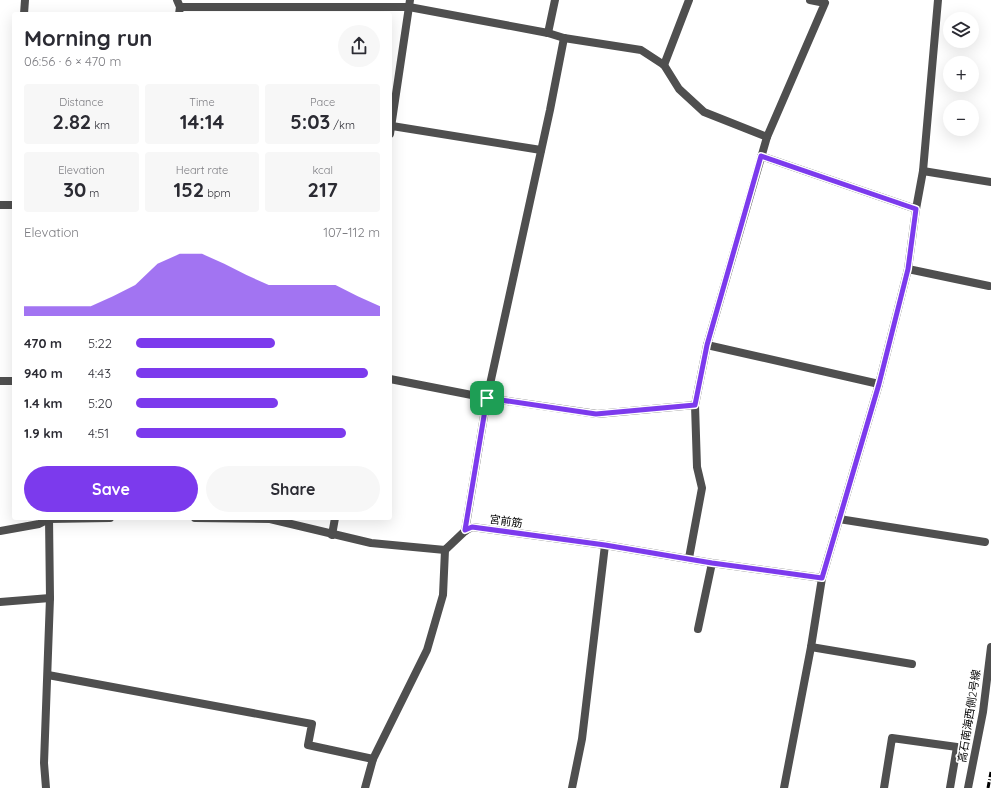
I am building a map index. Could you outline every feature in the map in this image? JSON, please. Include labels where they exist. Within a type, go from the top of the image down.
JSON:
[{"type":"street","points":[[24,12],[25,0]]},
{"type":"street","points":[[548,33],[555,0]]},
{"type":"street","points":[[664,66],[689,0]]},
{"type":"street","points":[[688,558],[702,488],[696,466],[695,405],[707,345],[767,137],[825,3],[810,0]]},
{"type":"street","points":[[784,788],[811,647],[822,578],[879,384],[908,269],[923,171],[938,0]]},
{"type":"street","points":[[179,7],[262,3],[410,3],[548,33],[564,38],[641,50],[664,66],[678,89],[704,112],[767,137]]},
{"type":"street","points":[[392,123],[410,3]]},
{"type":"street","points":[[365,788],[373,759],[427,650],[443,595],[445,550],[465,530],[487,398],[564,38]]},
{"type":"street","points":[[392,130],[541,150]]},
{"type":"street","points":[[761,156],[916,209]]},
{"type":"street","points":[[923,171],[991,182]]},
{"type":"street","points":[[0,205],[12,205]]},
{"type":"street","points":[[908,269],[989,286]]},
{"type":"street","points":[[707,345],[879,384]]},
{"type":"street","points":[[392,379],[487,398],[596,414],[695,405]]},
{"type":"street","points":[[0,381],[12,381]]},
{"type":"street","points":[[839,519],[985,542]]},
{"type":"street","points":[[0,531],[39,524],[46,520]]},
{"type":"street","points":[[46,788],[44,763],[50,598],[49,520]]},
{"type":"street","points":[[278,520],[371,543],[445,550]]},
{"type":"street","points":[[332,534],[335,520]]},
{"type":"street","name":"宮前筋","points":[[465,530],[472,527],[605,545],[712,563],[822,578]]},
{"type":"street","points":[[572,788],[582,739],[605,545]]},
{"type":"street","points":[[698,629],[712,563]]},
{"type":"street","points":[[0,602],[50,598]]},
{"type":"street","points":[[811,647],[912,664]]},
{"type":"street","name":"高石南海西側2号線","points":[[968,788],[983,712],[991,647]]},
{"type":"street","points":[[48,675],[312,724],[308,745],[373,759]]},
{"type":"street","points":[[884,788],[892,738],[957,747],[950,788]]},
{"type":"railway","points":[[988,788],[991,772]]},
{"type":"route","points":[[761,156],[916,209],[908,269],[879,384],[822,578],[712,563],[605,545],[472,527],[465,530],[487,398],[596,414],[695,405],[707,345],[761,156]]}]
